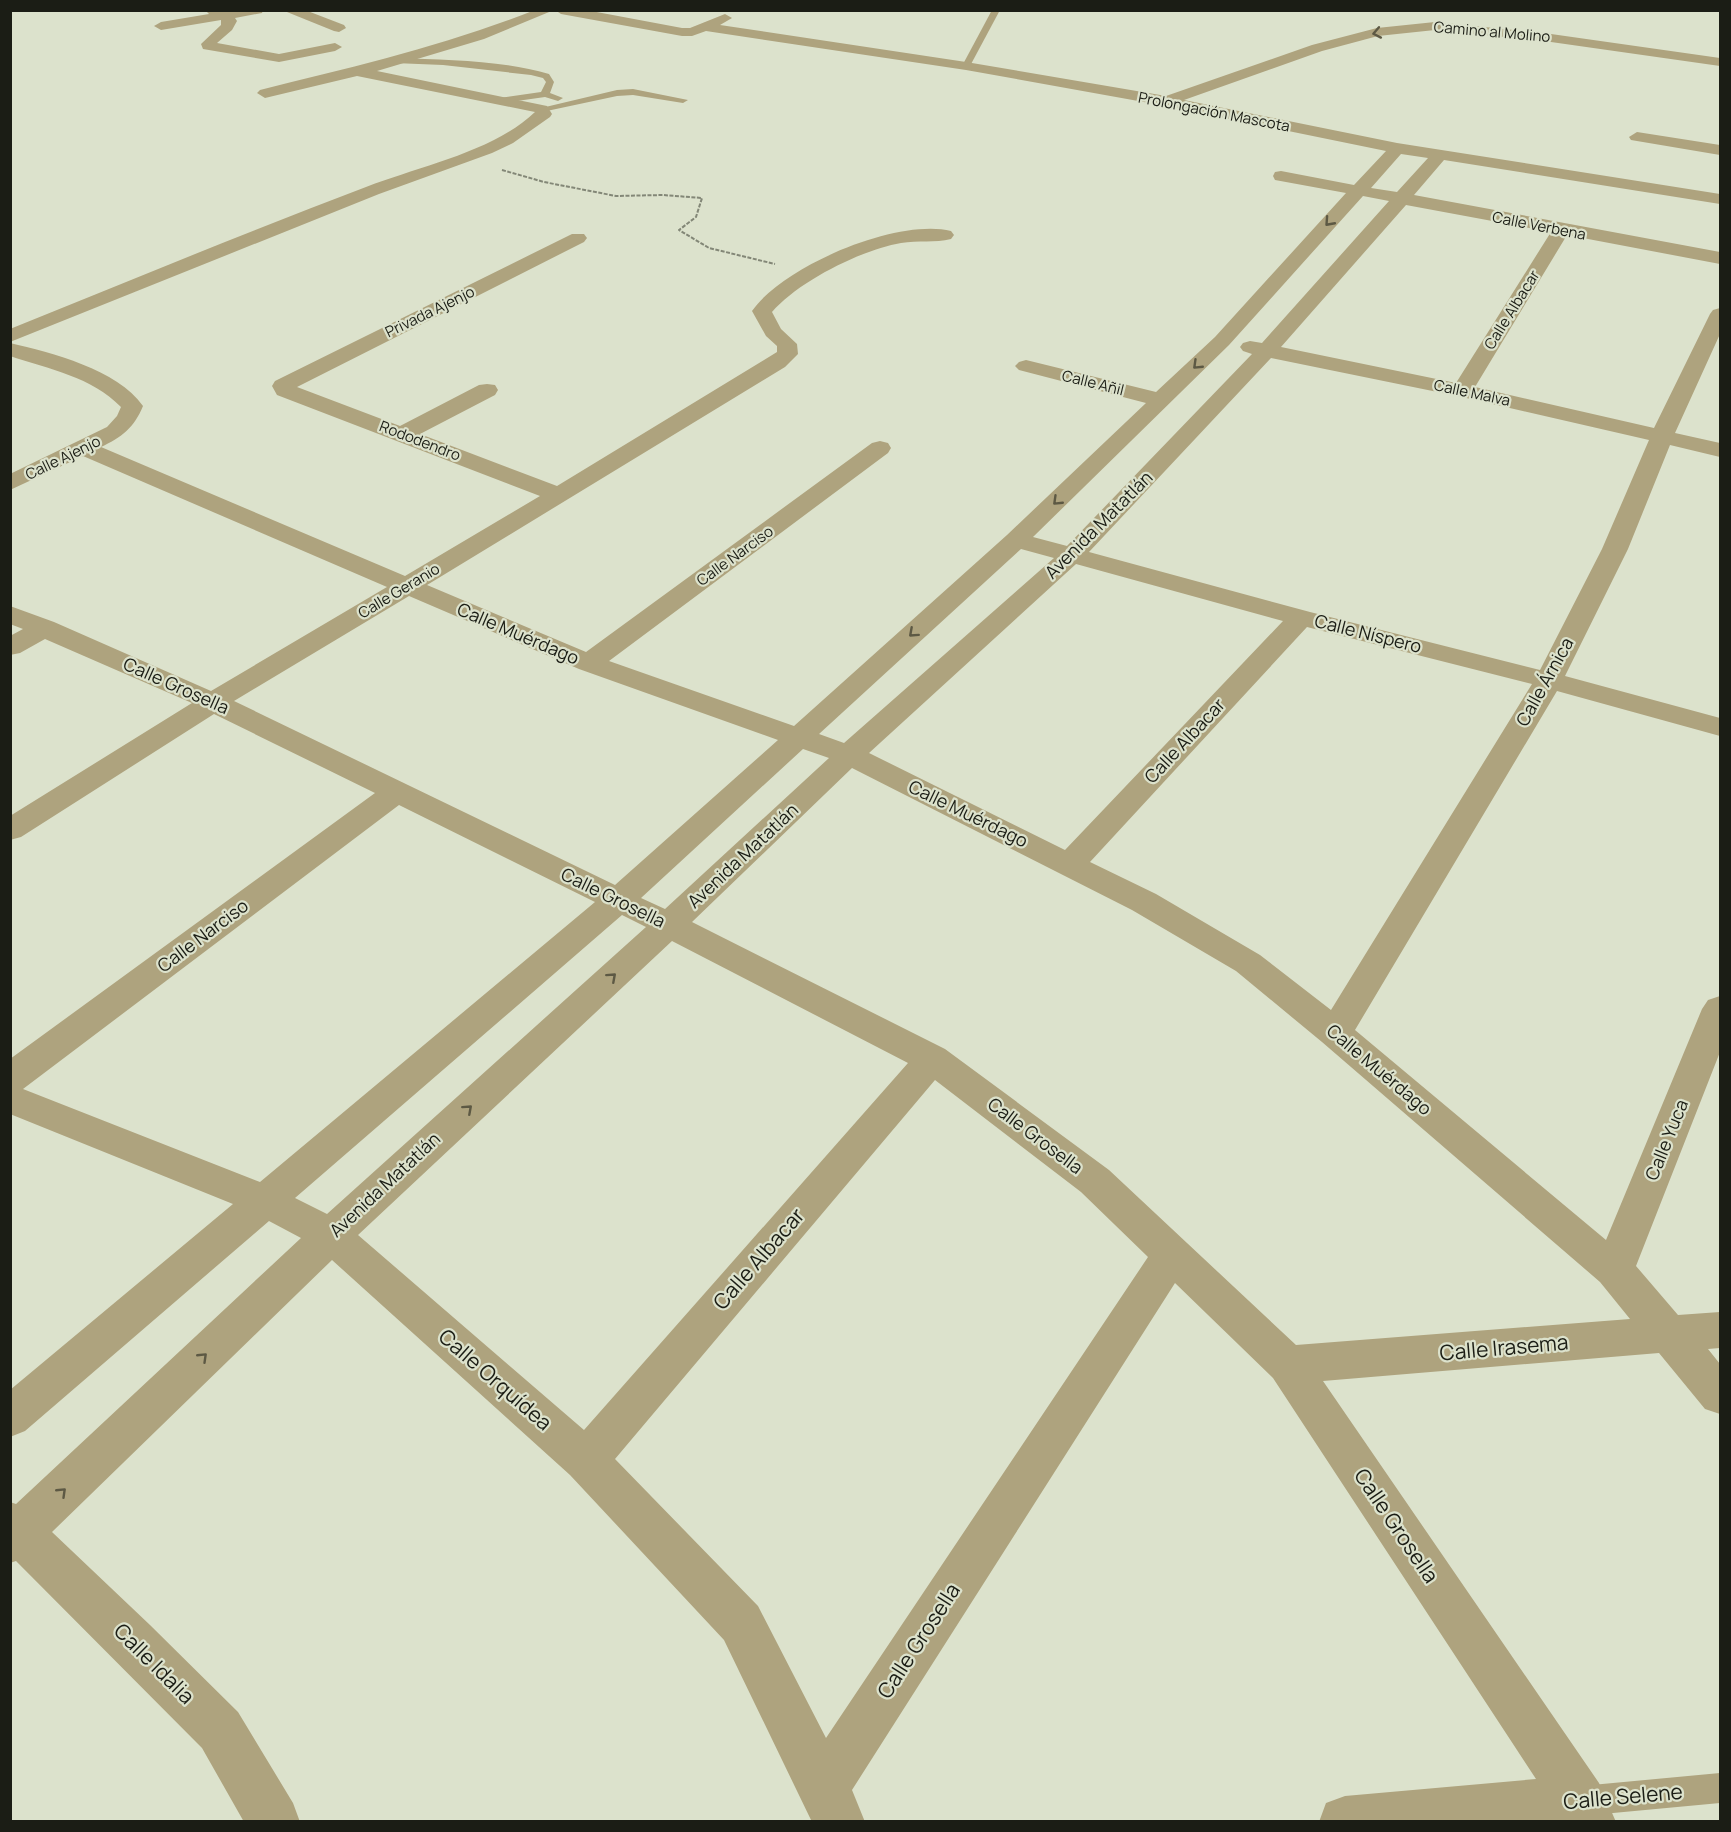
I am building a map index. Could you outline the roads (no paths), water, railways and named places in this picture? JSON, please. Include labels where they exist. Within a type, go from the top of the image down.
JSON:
[{"type":"street","points":[[161,26],[183,10]]},
{"type":"street","points":[[144,33],[161,26],[218,13],[257,10]]},
{"type":"street","points":[[288,10],[339,28]]},
{"type":"street","points":[[265,93],[360,72],[480,37],[548,10]]},
{"type":"street","points":[[561,10],[681,32],[692,32],[707,27],[740,10]]},
{"type":"street","points":[[612,20],[633,10]]},
{"type":"street","points":[[1435,26],[1437,10]]},
{"type":"street","points":[[218,13],[230,21],[208,46],[279,58],[334,46]]},
{"type":"street","name":"Camino al Molino","points":[[1166,101],[1317,48],[1377,32],[1435,26],[1533,35],[1720,62]]},
{"type":"street","name":"Prolongación Mascota","points":[[707,27],[966,66],[1166,101],[1397,148],[1720,199]]},
{"type":"street","points":[[366,54],[397,61]]},
{"type":"street","points":[[10,336],[373,190],[445,166],[507,140],[544,114],[544,102],[502,100],[360,72]]},
{"type":"street","points":[[1637,136],[1720,150]]},
{"type":"street","points":[[10,1417],[618,901],[1016,540],[1222,341],[1397,148]]},
{"type":"street","name":"Avenida Matatlán","points":[[14,1532],[331,1234],[669,926],[849,755],[1072,555],[1267,351],[1440,154]]},
{"type":"street","name":"Calle Verbena","points":[[1281,176],[1720,258]]},
{"type":"street","name":"Calle Albacar","points":[[1462,391],[1561,230]]},
{"type":"street","name":"Calle Geranio","points":[[10,830],[213,702],[778,363],[788,354],[787,344],[773,332],[762,311],[768,300],[810,273],[887,241],[945,235]]},
{"type":"street","name":"Privada Ajenjo","points":[[282,386],[578,238]]},
{"type":"street","name":"Calle Árnica","points":[[1335,1033],[1549,680],[1615,549],[1662,436],[1720,314]]},
{"type":"street","name":"Calle Malva","points":[[1222,341],[1462,391],[1720,450]]},
{"type":"street","name":"Calle Ajenjo","points":[[10,349],[106,384],[126,398],[132,406],[127,418],[115,432],[10,483]]},
{"type":"street","name":"Calle Añil","points":[[1026,366],[1161,400]]},
{"type":"street","name":"Rododendro","points":[[282,386],[285,390],[559,495]]},
{"type":"street","points":[[402,434],[487,390]]},
{"type":"street","name":"Calle Muérdago","points":[[83,448],[589,663],[849,755],[1144,902],[1248,963],[1335,1033],[1614,1270],[1720,1395]]},
{"type":"street","name":"Calle Narciso","points":[[589,663],[880,448]]},
{"type":"street","name":"Calle Níspero","points":[[1016,540],[1300,618],[1549,680],[1720,727]]},
{"type":"street","name":"Calle Grosella","points":[[10,614],[213,702],[669,926],[932,1059],[1095,1181],[1288,1365],[1586,1811]]},
{"type":"street","name":"Calle Albacar","points":[[1070,864],[1300,618]]},
{"type":"street","points":[[10,647],[45,628]]},
{"type":"street","name":"Calle Narciso","points":[[10,1079],[396,792]]},
{"type":"street","name":"Calle Yuca","points":[[1614,1270],[1720,1009]]},
{"type":"street","name":"Calle Albacar","points":[[586,1460],[932,1059]]},
{"type":"street","name":"Calle Orquídea","points":[[10,1099],[266,1201],[331,1234],[586,1460],[741,1623],[832,1804]]},
{"type":"street","name":"Calle Grosella","points":[[832,1804],[1172,1254]]},
{"type":"street","name":"Calle Irasema","points":[[1288,1365],[1720,1330]]},
{"type":"street","name":"Calle Idalia","points":[[14,1532],[133,1642],[220,1730],[274,1821]]},
{"type":"street","name":"Calle Selene","points":[[1345,1821],[1586,1811]]},
{"type":"lane","points":[[966,66],[996,10]]},
{"type":"lane","points":[[397,61],[443,62],[532,72],[546,76],[550,82],[544,102]]},
{"type":"lane","points":[[544,102],[575,102],[633,92],[683,100]]},
{"type":"lane","points":[[544,102],[575,102]]},
{"type":"lane","name":"Calle Selene","points":[[1586,1811],[1720,1788]]}]
